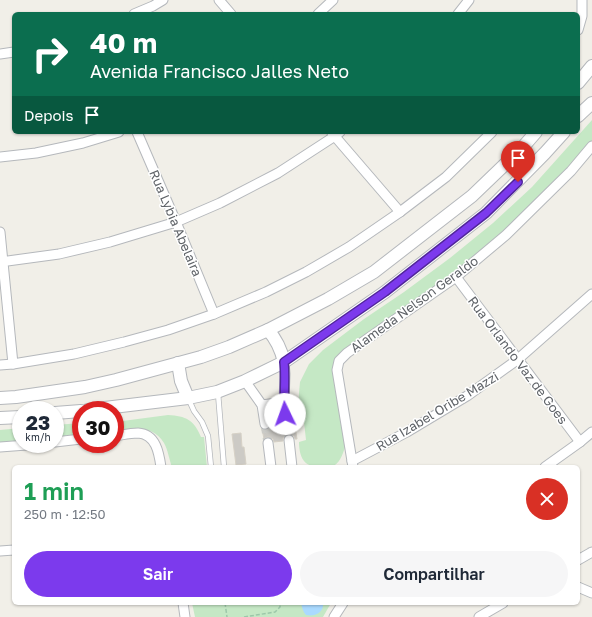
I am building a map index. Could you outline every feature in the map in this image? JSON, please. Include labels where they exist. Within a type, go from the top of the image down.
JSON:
[{"type":"street","points":[[139,12],[163,0]]},
{"type":"street","points":[[219,0],[229,12]]},
{"type":"street","points":[[320,12],[332,0]]},
{"type":"street","points":[[460,12],[469,0]]},
{"type":"street","points":[[580,23],[583,1]]},
{"type":"street","points":[[0,54],[12,52]]},
{"type":"street","points":[[580,81],[592,66]]},
{"type":"street","points":[[580,114],[592,103]]},
{"type":"street","points":[[0,157],[36,153],[83,143],[112,134]]},
{"type":"street","name":"Rua Lybia Abelaira","points":[[138,134],[214,314]]},
{"type":"street","points":[[1,262],[59,254],[95,246],[176,222],[220,203],[278,173],[336,134],[400,212]]},
{"type":"street","points":[[0,364],[13,364],[74,354],[124,342],[168,330],[214,314],[266,292],[306,272],[349,247],[400,212],[446,177],[490,134]]},
{"type":"street","points":[[0,398],[85,387],[116,380],[201,357],[268,330],[328,299],[374,272],[472,196],[523,147],[534,134]]},
{"type":"street","points":[[124,406],[188,398],[217,392],[246,381],[284,362],[385,292],[486,213],[546,153],[562,134]]},
{"type":"street","name":"Alameda Nelson Geraldo","points":[[353,464],[337,370],[339,361],[347,353],[456,277],[506,235],[571,171],[592,146]]},
{"type":"street","points":[[0,232],[1,262],[13,364]]},
{"type":"street","name":"Rua Orlando Vaz de Goes","points":[[456,277],[580,442]]},
{"type":"street","name":"Rua Izabel Oribe Mazzi","points":[[353,464],[467,396],[517,360],[592,294]]},
{"type":"street","points":[[268,330],[279,345],[284,362],[284,402],[286,421]]},
{"type":"street","points":[[178,363],[181,381],[188,398]]},
{"type":"street","points":[[246,381],[262,405],[265,424]]},
{"type":"street","points":[[262,405],[284,402]]},
{"type":"street","points":[[0,418],[12,417]]},
{"type":"street","points":[[548,465],[592,432]]},
{"type":"street","points":[[124,435],[138,433],[151,438],[158,450],[161,465]]},
{"type":"street","points":[[289,440],[292,465]]},
{"type":"street","points":[[268,443],[271,465]]},
{"type":"street","points":[[0,447],[12,446]]},
{"type":"street","points":[[0,550],[12,550]]},
{"type":"street","points":[[580,559],[592,552]]},
{"type":"street","points":[[580,588],[592,593]]},
{"type":"street","points":[[183,605],[185,617]]},
{"type":"street","points":[[334,617],[342,605]]},
{"type":"street","points":[[485,616],[500,605]]},
{"type":"lane","points":[[217,392],[224,465]]},
{"type":"lane","points":[[188,398],[194,411],[202,422],[207,436],[211,465]]},
{"type":"lane","points":[[124,408],[130,405]]},
{"type":"path","points":[[225,605],[227,617]]},
{"type":"path","points":[[244,617],[275,612],[280,605]]},
{"type":"green space","points":[[592,120],[592,141],[568,168],[503,232],[453,273],[345,351],[333,371],[345,447],[343,453],[335,465],[309,465],[306,463],[301,454],[299,444],[299,442],[306,440],[304,422],[296,422],[295,414],[298,413],[300,382],[309,364],[323,350],[450,258],[493,223],[532,187]]},
{"type":"green space","points":[[168,415],[180,416],[189,420],[201,437],[204,437],[207,465],[171,465],[167,449],[159,437],[148,430],[124,430],[124,421]]},
{"type":"green space","points":[[64,424],[72,424],[72,436],[64,437]]},
{"type":"green space","points":[[12,429],[12,442],[0,443],[0,430]]},
{"type":"green space","points":[[192,605],[330,605],[323,617],[195,617]]},
{"type":"water","points":[[302,605],[323,605],[319,613],[313,615],[306,615]]},
{"type":"building","points":[[292,420],[294,420],[297,439],[289,434],[285,435],[283,441],[274,442],[270,437],[264,439],[262,429],[266,430],[271,423],[280,422],[283,426],[287,427],[291,424]]},
{"type":"building","points":[[241,433],[242,447],[244,447],[246,464],[236,465],[232,434]]},
{"type":"tunnel","points":[[286,421],[289,440]]},
{"type":"tunnel","points":[[265,424],[268,443]]},
{"type":"route","points":[[285,414],[284,362],[385,292],[486,213],[518,182]]}]
